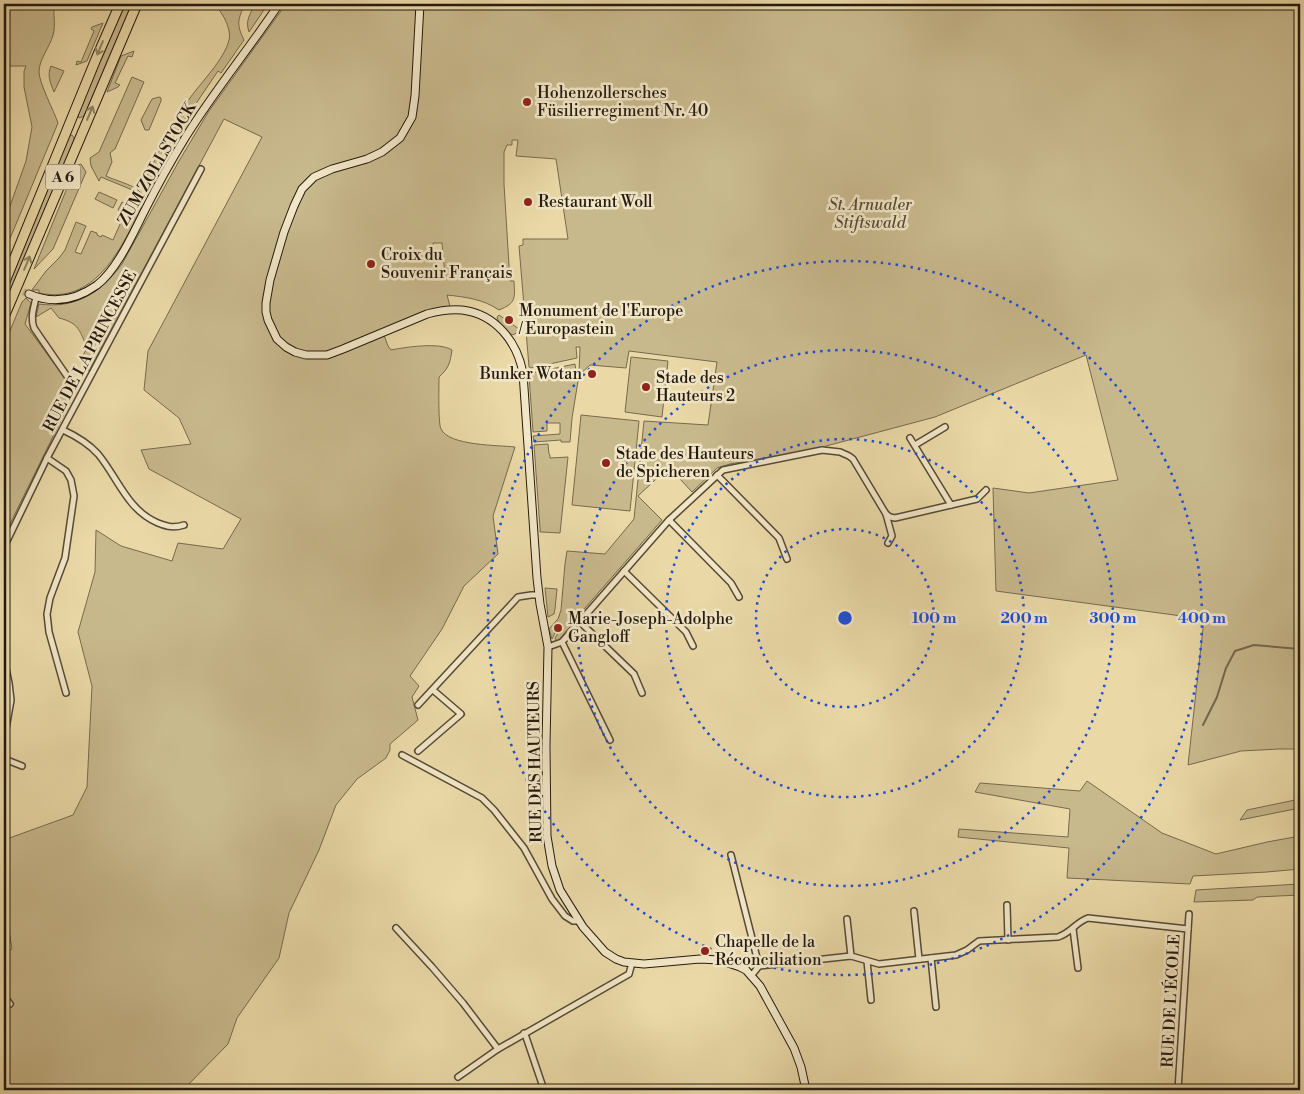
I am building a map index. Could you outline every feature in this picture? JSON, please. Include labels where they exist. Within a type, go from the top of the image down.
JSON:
[{"type":"highway","name":"A 6","points":[[4,284],[98,53],[120,4]]},
{"type":"highway","name":"A 6","points":[[4,317],[136,4]]},
{"type":"street","name":"ZUM ZOLLSTOCK","points":[[70,379],[34,328],[32,323],[33,295],[42,299],[58,300],[74,297],[98,284],[107,274],[128,242],[192,127],[280,4]]},
{"type":"street","name":"RUE DES HAUTEURS","points":[[420,4],[412,118],[400,138],[382,152],[367,159],[332,169],[314,178],[302,189],[284,232],[270,280],[266,303],[268,320],[277,339],[286,347],[306,356],[327,355],[403,323],[438,311],[461,310],[490,320],[514,344],[523,372],[539,595],[548,648],[547,836],[552,866],[560,890],[579,921],[605,952],[616,959],[624,962],[644,964],[700,959],[719,960],[740,967],[752,975]]},
{"type":"street","name":"RUE DE LA PRINCESSE","points":[[4,546],[47,458],[201,169]]},
{"type":"street","points":[[915,446],[945,427]]},
{"type":"street","points":[[63,430],[83,441],[98,454],[128,499],[147,517],[168,527],[184,526]]},
{"type":"street","points":[[910,438],[951,505]]},
{"type":"street","points":[[548,648],[562,642],[669,520],[723,470],[822,450],[840,452],[853,459],[886,514],[892,536],[888,543]]},
{"type":"street","points":[[47,458],[66,471],[71,480],[74,496],[65,558],[50,598],[47,614],[66,692]]},
{"type":"street","points":[[717,475],[779,538],[787,559]]},
{"type":"street","points":[[886,514],[896,518],[977,499],[986,490]]},
{"type":"street","points":[[669,520],[731,583],[739,597]]},
{"type":"street","points":[[624,571],[686,632],[693,646]]},
{"type":"street","points":[[418,705],[518,597],[539,595]]},
{"type":"street","points":[[579,621],[634,674],[642,693]]},
{"type":"street","points":[[562,642],[610,740]]},
{"type":"street","points":[[4,659],[11,700],[4,740]]},
{"type":"street","points":[[418,751],[461,714],[433,690]]},
{"type":"street","points":[[402,755],[482,798],[524,848],[552,899],[566,916],[573,921],[579,921]]},
{"type":"street","points":[[4,756],[7,760],[22,766]]},
{"type":"street","points":[[731,855],[759,966]]},
{"type":"street","points":[[1007,904],[1008,940]]},
{"type":"street","points":[[914,911],[919,959]]},
{"type":"street","name":"RUE DE L'ÉCOLE","points":[[1178,1090],[1189,914]]},
{"type":"street","points":[[806,1090],[801,1067],[794,1048],[752,975],[759,966],[851,956],[879,964],[956,955],[979,941],[1058,937],[1065,935],[1081,920],[1088,918],[1188,930]]},
{"type":"street","points":[[847,919],[851,956]]},
{"type":"street","points":[[396,928],[432,966],[498,1049]]},
{"type":"street","points":[[1073,929],[1078,968]]},
{"type":"street","points":[[931,958],[936,1007]]},
{"type":"street","points":[[866,961],[871,1000]]},
{"type":"street","points":[[458,1077],[524,1033],[629,974],[632,963]]},
{"type":"street","points":[[4,996],[10,1004]]},
{"type":"street","points":[[524,1033],[544,1090]]},
{"type":"green space","points":[[4,4],[54,4],[54,31],[52,40],[39,67],[39,72],[44,90],[58,123],[4,253],[4,223],[26,161],[32,127],[24,87],[24,71],[26,66],[4,66]]},
{"type":"green space","points":[[124,4],[132,4],[84,116],[79,118],[77,113]]},
{"type":"green space","points":[[212,4],[245,4],[239,22],[244,40],[221,73],[218,71],[174,136],[166,151],[169,154],[151,191],[144,182],[171,128],[183,108],[222,55],[229,40],[229,31],[225,20],[219,10]]},
{"type":"green space","points":[[255,4],[268,4],[249,32],[248,21]]},
{"type":"green space","name":"St. Arnualer Stiftswald","points":[[286,4],[1300,4],[1300,749],[1241,751],[1188,765],[1204,619],[996,591],[993,488],[1029,493],[1118,480],[1086,355],[935,417],[815,449],[717,468],[692,492],[669,467],[638,496],[662,520],[578,616],[574,615],[570,627],[557,642],[555,638],[562,627],[557,625],[552,639],[549,629],[558,619],[561,610],[567,551],[605,554],[634,519],[644,421],[708,425],[717,362],[629,351],[626,368],[590,365],[579,375],[570,442],[561,442],[561,440],[534,442],[533,436],[560,434],[560,423],[547,423],[547,431],[533,432],[529,375],[575,364],[576,371],[579,372],[580,347],[576,347],[577,358],[529,367],[519,246],[523,245],[523,239],[568,239],[556,159],[516,156],[518,140],[512,140],[512,145],[507,145],[504,152],[504,184],[510,281],[514,281],[513,300],[509,305],[499,310],[480,301],[447,295],[451,310],[438,311],[383,332],[391,350],[440,346],[452,350],[448,365],[439,377],[440,425],[446,435],[463,442],[515,447],[493,516],[498,554],[464,586],[442,629],[410,676],[419,686],[412,697],[418,720],[390,744],[390,750],[386,758],[357,779],[336,805],[319,850],[289,913],[279,958],[237,1018],[228,1044],[183,1090],[4,1090],[4,953],[12,949],[4,898],[4,840],[73,815],[87,787],[92,686],[78,632],[95,572],[96,530],[121,546],[172,561],[178,543],[223,549],[241,519],[149,469],[141,450],[191,444],[179,418],[144,390],[148,351],[262,137],[224,119],[89,371],[81,359],[87,348],[78,328],[71,322],[59,318],[51,308],[36,317],[39,304],[64,304],[86,297],[96,291],[114,274],[122,264],[209,111]],"holes":[[[433,243],[442,243],[445,276],[437,277]]]},
{"type":"green space","points":[[103,23],[87,61],[76,65],[77,61],[81,62],[94,31],[91,29],[92,27]]},
{"type":"green space","points":[[134,51],[132,57],[128,56],[115,83],[120,85],[107,92],[121,56]]},
{"type":"green space","points":[[51,66],[64,71],[54,92],[49,76]]},
{"type":"green space","points":[[132,77],[144,82],[115,149],[110,153],[112,162],[106,176],[133,187],[142,194],[101,177],[99,181],[91,166],[90,158],[99,152]]},
{"type":"green space","points":[[159,97],[161,101],[149,130],[145,130],[141,120],[152,99]]},
{"type":"green space","points":[[72,135],[74,140],[4,308],[4,297],[68,138]]},
{"type":"green space","points":[[81,164],[86,172],[53,249],[34,269],[76,166]]},
{"type":"green space","points":[[99,192],[117,200],[113,208],[95,199]]},
{"type":"green space","points":[[122,202],[136,208],[138,204],[141,209],[124,241],[103,271],[90,283],[76,291],[59,295],[39,293],[39,290],[32,290],[65,250],[76,222],[86,226],[75,252],[81,254],[91,231],[101,237],[102,235],[113,240],[125,213],[118,210]]},
{"type":"green space","points":[[26,298],[31,303],[25,324],[67,381],[71,400],[4,536],[4,345],[22,302]]},
{"type":"green space","points":[[499,315],[519,329],[518,332],[513,335],[506,330],[498,320],[497,317]]},
{"type":"green space","name":"Stade des Hauteurs 2","points":[[631,357],[668,361],[662,417],[625,412]]},
{"type":"green space","name":"Stade des Hauteurs de Spicheren","points":[[581,415],[639,421],[630,511],[572,505]]},
{"type":"green space","points":[[548,444],[550,458],[568,457],[560,533],[540,532],[534,445]]},
{"type":"green space","points":[[545,588],[557,589],[554,614],[548,617]]},
{"type":"green space","points":[[1087,781],[1162,833],[1216,854],[1300,836],[1300,869],[1193,876],[1190,884],[1067,878],[1069,848],[958,837],[959,829],[1068,837],[1070,809],[975,792],[980,783],[1080,791]]},
{"type":"green space","points":[[1300,799],[1300,808],[1240,820],[1247,810]]},
{"type":"green space","points":[[1300,884],[1300,895],[1257,897],[1253,900],[1194,902],[1196,890]]},
{"type":"waterway","points":[[1203,725],[1217,697],[1226,668],[1235,651],[1254,645],[1300,649]]},
{"type":"tunnel","points":[[4,283],[29,294]]},
{"type":"place","name":"Hohenzollersches Füsilierregiment Nr. 40","points":[[527,102]]},
{"type":"place","name":"Restaurant Woll","points":[[528,202]]},
{"type":"place","name":"Croix du Souvenir Français","points":[[371,264]]},
{"type":"place","name":"Monument de l'Europe / Europastein","points":[[509,320]]},
{"type":"place","name":"Bunker Wotan","points":[[592,374]]},
{"type":"place","name":"Stade des Hauteurs 2","points":[[646,387]]},
{"type":"place","name":"Stade des Hauteurs de Spicheren","points":[[606,463]]},
{"type":"place","name":"Marie-Joseph-Adolphe Gangloff","points":[[558,628]]},
{"type":"place","name":"Chapelle de la Réconciliation","points":[[705,951]]}]
